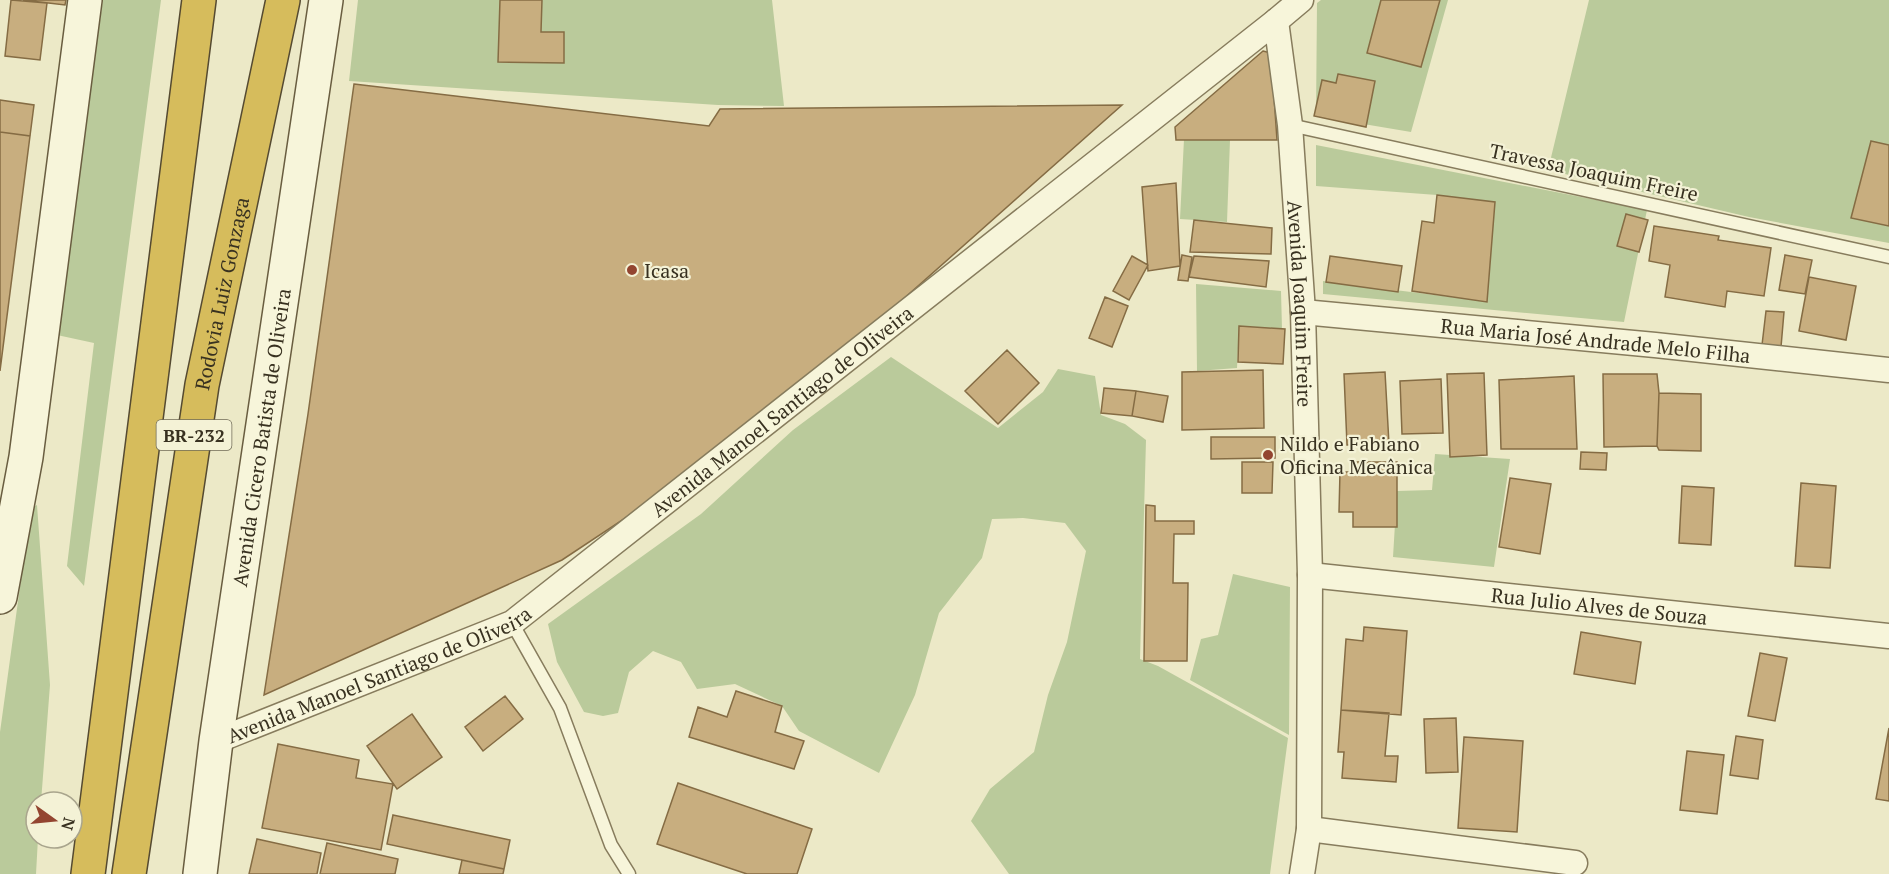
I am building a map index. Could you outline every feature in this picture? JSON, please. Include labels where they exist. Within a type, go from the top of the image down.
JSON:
[{"type":"highway","name":"BR-232","points":[[88,874],[199,0]]},
{"type":"highway","name":"Rodovia Luiz Gonzaga","points":[[129,874],[202,385],[284,0]]},
{"type":"main road","points":[[0,597],[13,455],[85,0]]},
{"type":"main road","name":"Avenida Cicero Batista de Oliveira","points":[[200,874],[216,741],[326,0]]},
{"type":"street","name":"Avenida Manoel Santiago de Oliveira","points":[[216,741],[512,623],[1300,0]]},
{"type":"street","name":"Avenida Joaquim Freire","points":[[1276,21],[1290,125],[1303,312],[1310,575],[1309,829],[1302,874]]},
{"type":"street","name":"Rua Maria José Andrade Melo Filha","points":[[1303,312],[1655,345],[1889,370]]},
{"type":"street","name":"Rua Julio Alves de Souza","points":[[1310,575],[1889,636]]},
{"type":"street","points":[[1309,829],[1575,863]]},
{"type":"lane","name":"Travessa Joaquim Freire","points":[[1290,125],[1889,257]]},
{"type":"lane","points":[[512,623],[560,708],[611,845],[629,874]]},
{"type":"green space","points":[[103,0],[161,0],[84,586],[67,566],[94,343],[57,335]]},
{"type":"green space","points":[[358,0],[772,0],[784,106],[718,105],[349,81]]},
{"type":"green space","points":[[1321,0],[1448,0],[1411,132],[1316,116],[1317,3]]},
{"type":"green space","points":[[1589,0],[1889,0],[1889,243],[1749,217],[1548,170]]},
{"type":"green space","points":[[1184,139],[1230,140],[1227,222],[1180,219]]},
{"type":"green space","points":[[1316,145],[1647,210],[1624,322],[1323,294],[1323,281],[1483,301],[1495,203],[1437,195],[1316,186]]},
{"type":"green space","points":[[1196,284],[1281,291],[1282,329],[1239,327],[1237,368],[1197,371]]},
{"type":"green space","points":[[891,357],[998,428],[1043,392],[1058,369],[1095,376],[1101,415],[1125,424],[1146,440],[1140,659],[1158,666],[1288,738],[1270,874],[1009,874],[971,821],[990,789],[1034,752],[1048,695],[1067,642],[1086,551],[1065,523],[1023,518],[992,519],[982,558],[939,613],[915,695],[879,773],[799,731],[782,706],[735,684],[697,689],[681,662],[653,651],[629,672],[618,713],[603,716],[584,712],[557,662],[548,624],[701,514],[793,430]]},
{"type":"green space","points":[[1435,454],[1510,459],[1494,567],[1393,557],[1397,491],[1432,490]]},
{"type":"green space","points":[[37,505],[50,685],[42,790],[24,790],[24,850],[37,850],[36,874],[0,874],[0,732],[27,536],[27,510]]},
{"type":"green space","points":[[1233,574],[1290,587],[1289,735],[1190,680],[1201,639],[1218,635]]},
{"type":"building","points":[[11,0],[47,3],[40,60],[5,56]]},
{"type":"building","points":[[23,0],[66,0],[65,5]]},
{"type":"building","points":[[500,0],[542,0],[541,32],[564,32],[564,63],[498,62]]},
{"type":"building","points":[[1381,0],[1440,0],[1421,67],[1367,53]]},
{"type":"building","points":[[1263,51],[1271,53],[1277,140],[1176,140],[1175,127]]},
{"type":"building","points":[[1338,74],[1375,81],[1366,127],[1314,116],[1322,80],[1336,83]]},
{"type":"building","name":"Icasa","points":[[354,84],[709,126],[720,109],[1122,105],[749,436],[562,560],[264,695],[308,414]]},
{"type":"building","points":[[0,100],[34,105],[30,136],[0,132]]},
{"type":"building","points":[[0,132],[30,136],[0,371]]},
{"type":"building","points":[[1871,141],[1889,145],[1889,226],[1851,218]]},
{"type":"building","points":[[1176,183],[1180,266],[1148,271],[1142,187]]},
{"type":"building","points":[[1437,195],[1495,202],[1487,302],[1412,291],[1422,221],[1434,223]]},
{"type":"building","points":[[1626,214],[1648,220],[1639,252],[1617,246]]},
{"type":"building","points":[[1194,220],[1272,228],[1271,254],[1190,252]]},
{"type":"building","points":[[1654,226],[1719,236],[1718,240],[1771,248],[1764,296],[1727,291],[1725,307],[1665,297],[1670,265],[1649,261]]},
{"type":"building","points":[[1182,255],[1192,257],[1188,281],[1178,280]]},
{"type":"building","points":[[1785,255],[1812,260],[1805,294],[1779,290]]},
{"type":"building","points":[[1132,256],[1148,265],[1129,300],[1113,291]]},
{"type":"building","points":[[1194,256],[1269,261],[1266,287],[1189,277]]},
{"type":"building","points":[[1330,256],[1402,266],[1398,292],[1326,282]]},
{"type":"building","points":[[1809,277],[1856,286],[1846,340],[1799,331]]},
{"type":"building","points":[[1105,297],[1128,306],[1112,347],[1089,338]]},
{"type":"building","points":[[1766,311],[1784,312],[1781,347],[1762,345]]},
{"type":"building","points":[[1239,326],[1285,329],[1283,364],[1238,362]]},
{"type":"building","points":[[1007,350],[1039,383],[998,424],[965,391]]},
{"type":"building","points":[[1263,370],[1264,428],[1182,430],[1182,372]]},
{"type":"building","points":[[1385,372],[1389,444],[1347,445],[1344,374]]},
{"type":"building","points":[[1484,373],[1487,455],[1450,457],[1447,374]]},
{"type":"building","points":[[1603,374],[1657,374],[1659,393],[1657,446],[1604,447]]},
{"type":"building","points":[[1574,376],[1577,449],[1501,449],[1499,380]]},
{"type":"building","points":[[1441,379],[1443,433],[1402,434],[1400,381]]},
{"type":"building","points":[[1104,388],[1136,391],[1132,416],[1101,413]]},
{"type":"building","points":[[1136,391],[1168,396],[1163,422],[1132,416]]},
{"type":"building","points":[[1659,393],[1701,394],[1701,451],[1659,450],[1657,446]]},
{"type":"building","points":[[1211,437],[1275,437],[1275,458],[1211,459]]},
{"type":"building","points":[[1581,452],[1607,453],[1606,470],[1580,469]]},
{"type":"building","points":[[1242,462],[1273,462],[1272,493],[1242,493]]},
{"type":"building","points":[[1353,462],[1397,462],[1397,527],[1353,527],[1353,512],[1339,512],[1340,472],[1353,472]]},
{"type":"building","points":[[1510,478],[1551,484],[1540,554],[1499,547]]},
{"type":"building","points":[[1801,483],[1836,486],[1830,568],[1795,566]]},
{"type":"building","points":[[1682,486],[1714,488],[1711,545],[1679,543]]},
{"type":"building","points":[[1146,505],[1155,506],[1155,521],[1194,521],[1194,534],[1174,534],[1173,583],[1188,583],[1187,661],[1144,661]]},
{"type":"building","points":[[1364,627],[1407,631],[1401,715],[1341,710],[1346,639],[1363,641]]},
{"type":"building","points":[[1581,632],[1641,642],[1635,684],[1574,674]]},
{"type":"building","points":[[1760,653],[1787,658],[1775,721],[1748,716]]},
{"type":"building","points":[[736,691],[782,706],[775,732],[804,741],[794,769],[689,737],[698,707],[727,717]]},
{"type":"building","points":[[505,696],[523,719],[483,751],[465,727]]},
{"type":"building","points":[[1341,710],[1389,713],[1385,756],[1398,756],[1396,782],[1342,778],[1344,752],[1338,752]]},
{"type":"building","points":[[412,714],[442,757],[397,789],[367,746]]},
{"type":"building","points":[[1456,718],[1458,772],[1426,773],[1424,719]]},
{"type":"building","points":[[1889,728],[1889,801],[1876,799]]},
{"type":"building","points":[[1736,736],[1763,740],[1758,779],[1730,775]]},
{"type":"building","points":[[1464,737],[1523,741],[1517,832],[1458,828]]},
{"type":"building","points":[[278,744],[359,760],[356,778],[393,784],[381,850],[262,828]]},
{"type":"building","points":[[1687,751],[1724,755],[1717,814],[1680,810]]},
{"type":"building","points":[[678,783],[812,829],[797,874],[747,874],[657,844]]},
{"type":"building","points":[[393,815],[510,840],[504,869],[387,844]]},
{"type":"building","points":[[257,839],[321,853],[317,874],[249,874]]},
{"type":"building","points":[[327,843],[398,859],[395,874],[320,874]]},
{"type":"building","points":[[462,860],[504,869],[503,874],[459,874]]},
{"type":"place","name":"Icasa","points":[[632,270]]},
{"type":"place","name":"Nildo e Fabiano Oficina Mecânica","points":[[1268,455]]}]
